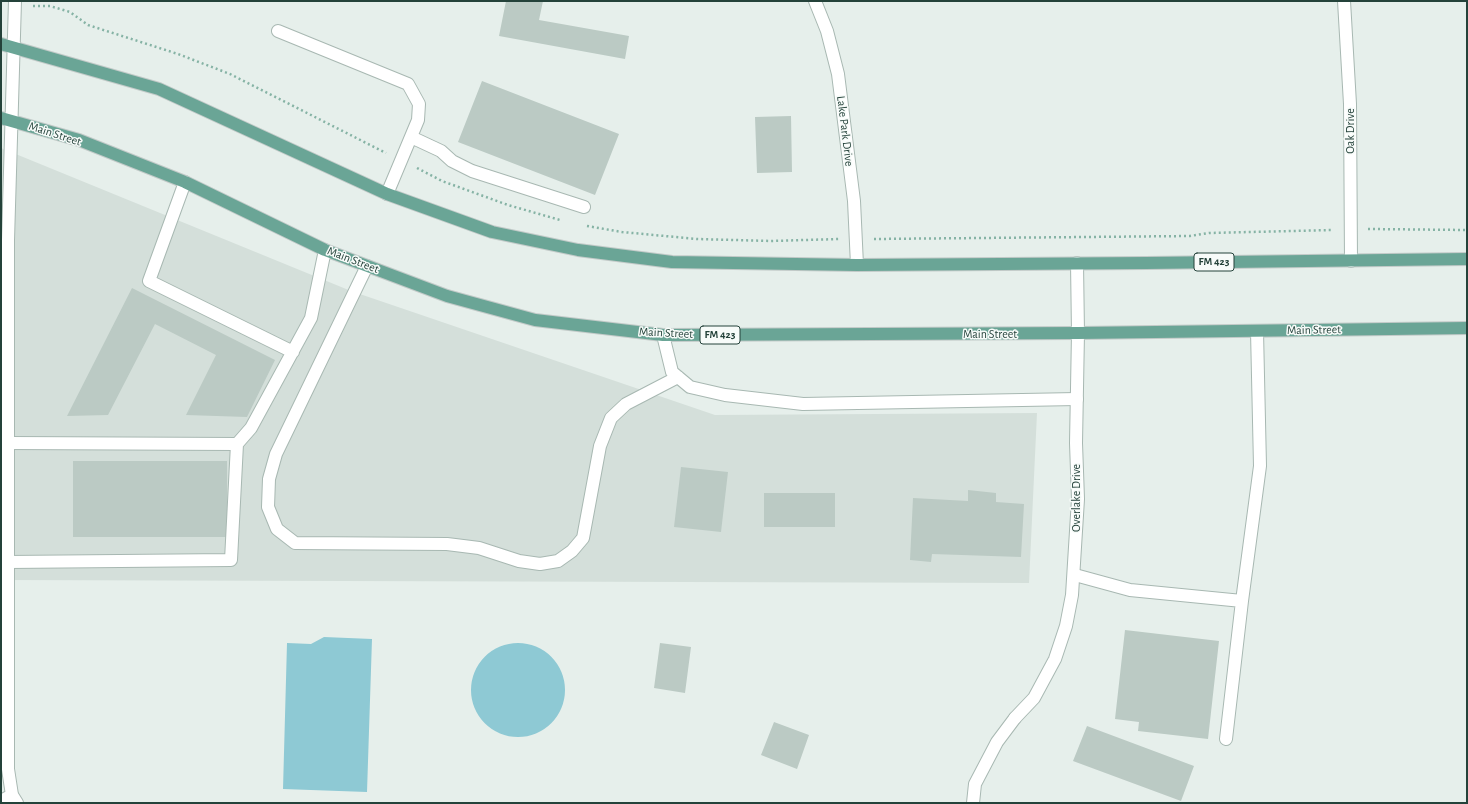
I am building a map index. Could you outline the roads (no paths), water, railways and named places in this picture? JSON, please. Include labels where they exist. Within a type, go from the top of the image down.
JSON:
[{"type":"main road","name":"FM 423","points":[[1,44],[159,89],[387,194],[492,232],[578,250],[672,262],[858,264],[1467,259]]},
{"type":"main road","name":"Main Street","points":[[6,119],[79,140],[185,182],[325,250],[367,266],[448,296],[535,320],[663,335],[1078,333],[1467,328]]},
{"type":"street","name":"Lake Park Drive","points":[[815,1],[827,32],[838,74],[854,201],[858,264]]},
{"type":"street","name":"Oak Drive","points":[[1344,1],[1350,104],[1351,261]]},
{"type":"street","points":[[1,801],[15,799],[8,769],[4,692],[8,562],[8,443],[5,420],[8,240],[6,119],[14,47],[15,4]]},
{"type":"street","points":[[278,31],[408,84],[419,104],[418,120],[387,194]]},
{"type":"street","points":[[411,137],[441,151],[452,161],[472,170],[584,207]]},
{"type":"street","points":[[185,182],[149,281],[294,352]]},
{"type":"street","points":[[8,562],[231,560],[237,444],[251,428],[294,352],[311,318],[325,250]]},
{"type":"street","name":"Overlake Drive","points":[[973,803],[975,784],[997,742],[1015,718],[1034,698],[1055,659],[1066,626],[1075,575],[1078,499],[1077,263]]},
{"type":"street","points":[[367,266],[276,454],[269,479],[268,507],[277,529],[295,543],[448,544],[479,548],[519,561],[540,564],[558,561],[572,551],[583,538],[600,446],[611,418],[626,404],[678,377]]},
{"type":"street","points":[[1226,739],[1260,466],[1257,331]]},
{"type":"street","points":[[663,335],[672,372],[690,387],[725,395],[803,404],[1077,399]]},
{"type":"street","points":[[8,443],[237,444]]},
{"type":"street","points":[[1075,575],[1130,590],[1242,601]]},
{"type":"water","points":[[324,637],[372,639],[367,792],[283,789],[287,643],[311,644]]},
{"type":"water","points":[[518,643],[536,646],[551,657],[562,672],[565,690],[562,708],[551,723],[536,734],[518,737],[500,734],[485,723],[474,708],[471,690],[474,672],[485,657],[500,646]]}]
